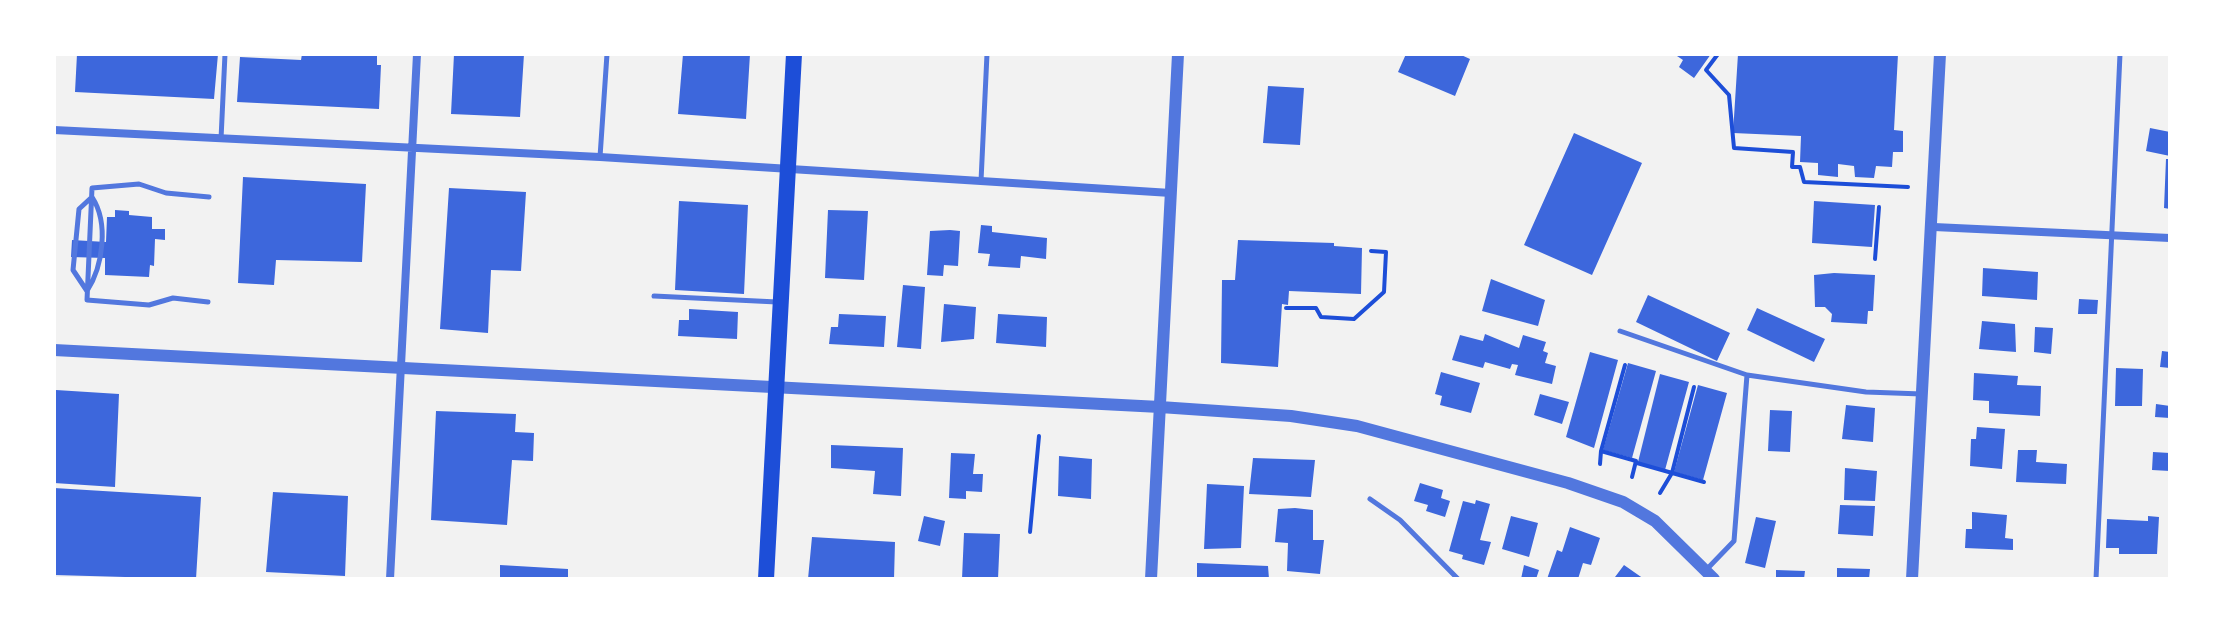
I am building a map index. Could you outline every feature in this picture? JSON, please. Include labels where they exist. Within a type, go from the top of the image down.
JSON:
[{"type":"main road","points":[[766,579],[794,54]]},
{"type":"street","points":[[390,579],[417,54]]},
{"type":"street","points":[[1151,579],[1178,54]]},
{"type":"street","points":[[1912,579],[1934,227],[1940,54]]},
{"type":"street","points":[[54,130],[600,157],[1171,193]]},
{"type":"street","points":[[1934,227],[2170,238]]},
{"type":"street","points":[[54,350],[1160,407],[1341,422],[1568,483],[1640,511],[1679,543],[1710,575]]},
{"type":"lane","points":[[221,139],[225,54]]},
{"type":"lane","points":[[600,157],[607,54]]},
{"type":"lane","points":[[981,182],[987,54]]},
{"type":"lane","points":[[2096,579],[2120,54]]},
{"type":"lane","points":[[208,302],[173,298],[149,305],[87,300],[87,291],[92,188],[139,184],[166,193],[209,197]]},
{"type":"lane","points":[[87,291],[99,272],[100,210],[92,197]]},
{"type":"lane","points":[[87,291],[73,270],[79,209],[92,197]]},
{"type":"lane","points":[[654,296],[782,303]]},
{"type":"lane","points":[[1620,331],[1747,375],[1866,392],[1923,394]]},
{"type":"lane","points":[[1710,575],[1734,541],[1747,375]]},
{"type":"lane","points":[[1370,499],[1400,520],[1458,579]]},
{"type":"path","points":[[1718,54],[1706,70],[1729,95],[1734,148],[1793,152],[1792,167],[1800,167],[1804,182],[1908,187]]},
{"type":"path","points":[[1875,259],[1879,207]]},
{"type":"path","points":[[1286,308],[1316,308],[1321,317],[1354,319],[1384,292],[1386,252],[1371,251]]},
{"type":"path","points":[[1600,464],[1625,365]]},
{"type":"path","points":[[1660,493],[1672,473],[1694,387]]},
{"type":"path","points":[[1030,532],[1039,436]]},
{"type":"path","points":[[1601,451],[1704,482]]},
{"type":"path","points":[[1632,477],[1636,463]]},
{"type":"building","points":[[77,54],[218,54],[214,99],[75,92]]},
{"type":"building","points":[[302,54],[377,54],[377,65],[381,65],[379,109],[237,102],[240,57],[301,60]]},
{"type":"building","points":[[454,54],[524,54],[520,117],[451,114]]},
{"type":"building","points":[[683,54],[750,54],[746,119],[678,114]]},
{"type":"building","points":[[1406,54],[1459,54],[1470,59],[1455,96],[1398,72]]},
{"type":"building","points":[[1674,54],[1711,54],[1694,78],[1679,67],[1683,60]]},
{"type":"building","points":[[1738,54],[1898,54],[1894,130],[1903,131],[1903,152],[1893,152],[1892,167],[1876,166],[1874,178],[1855,177],[1854,166],[1838,164],[1838,177],[1818,175],[1818,163],[1800,162],[1801,136],[1733,133]]},
{"type":"building","points":[[1268,86],[1304,88],[1300,145],[1263,143]]},
{"type":"building","points":[[2150,128],[2170,132],[2170,156],[2146,151]]},
{"type":"building","points":[[1574,133],[1642,163],[1592,275],[1524,245]]},
{"type":"building","points":[[2166,159],[2170,159],[2170,209],[2164,208]]},
{"type":"building","points":[[243,177],[366,184],[362,262],[276,260],[274,285],[238,283]]},
{"type":"building","points":[[449,188],[526,192],[521,271],[491,270],[488,333],[440,329]]},
{"type":"building","points":[[679,201],[748,205],[744,294],[675,290]]},
{"type":"building","points":[[1814,201],[1875,205],[1872,247],[1812,243]]},
{"type":"building","points":[[115,210],[152,217],[152,229],[165,229],[165,240],[155,239],[154,266],[150,265],[149,277],[105,275],[105,258],[71,257],[72,240],[106,242],[107,217],[115,217]]},
{"type":"building","points":[[828,210],[868,211],[864,280],[825,278]]},
{"type":"building","points":[[981,225],[992,226],[992,232],[1047,238],[1046,259],[1021,256],[1020,268],[988,266],[990,254],[978,253]]},
{"type":"building","points":[[930,231],[960,231],[958,266],[944,265],[943,276],[927,275]]},
{"type":"building","points":[[1238,240],[1334,243],[1334,246],[1362,248],[1361,294],[1289,291],[1288,305],[1282,304],[1278,367],[1221,363],[1222,280],[1235,280]]},
{"type":"building","points":[[1983,268],[2038,272],[2037,300],[1982,296]]},
{"type":"building","points":[[1814,275],[1875,275],[1873,311],[1868,311],[1867,324],[1831,322],[1832,314],[1825,307],[1815,307]]},
{"type":"building","points":[[1491,279],[1545,300],[1538,326],[1482,311]]},
{"type":"building","points":[[903,285],[925,287],[921,349],[897,347]]},
{"type":"building","points":[[1648,295],[1730,333],[1717,361],[1636,322]]},
{"type":"building","points":[[2079,299],[2098,300],[2097,314],[2078,314]]},
{"type":"building","points":[[944,304],[976,307],[974,339],[941,342]]},
{"type":"building","points":[[1757,308],[1825,339],[1814,362],[1747,330]]},
{"type":"building","points":[[689,309],[738,312],[737,339],[678,336],[679,320],[689,320]]},
{"type":"building","points":[[839,314],[886,316],[884,347],[829,344],[831,327],[838,327]]},
{"type":"building","points":[[998,314],[1047,317],[1046,347],[996,343]]},
{"type":"building","points":[[1982,321],[2015,324],[2016,352],[1979,349]]},
{"type":"building","points":[[2035,327],[2053,328],[2051,354],[2034,352]]},
{"type":"building","points":[[1485,334],[1519,348],[1523,335],[1546,342],[1543,351],[1548,353],[1545,363],[1556,366],[1552,384],[1515,375],[1518,365],[1512,364],[1510,369],[1485,362],[1483,368],[1452,360],[1460,335],[1483,341]]},
{"type":"building","points":[[2162,351],[2170,352],[2170,368],[2160,367]]},
{"type":"building","points":[[1590,352],[1618,360],[1594,448],[1566,437]]},
{"type":"building","points":[[1628,363],[1656,371],[1632,458],[1603,450]]},
{"type":"building","points":[[2116,368],[2143,369],[2142,406],[2115,406]]},
{"type":"building","points":[[1441,372],[1480,383],[1471,413],[1440,405],[1442,396],[1435,394]]},
{"type":"building","points":[[1974,373],[2018,376],[2017,385],[2041,386],[2040,416],[1989,413],[1989,401],[1973,400]]},
{"type":"building","points":[[1660,374],[1689,382],[1665,470],[1638,462]]},
{"type":"building","points":[[1698,385],[1727,393],[1703,480],[1674,472]]},
{"type":"building","points":[[56,390],[119,394],[115,487],[54,483]]},
{"type":"building","points":[[1540,394],[1569,402],[1562,424],[1534,415]]},
{"type":"building","points":[[2156,404],[2170,406],[2170,418],[2155,417]]},
{"type":"building","points":[[1846,405],[1875,408],[1873,442],[1842,439]]},
{"type":"building","points":[[1770,410],[1792,411],[1790,452],[1768,451]]},
{"type":"building","points":[[436,411],[516,414],[515,432],[534,433],[533,461],[512,460],[507,525],[431,520]]},
{"type":"building","points":[[1977,427],[2005,429],[2002,469],[1970,466],[1971,439],[1976,439]]},
{"type":"building","points":[[831,445],[903,448],[901,496],[873,494],[875,471],[831,468]]},
{"type":"building","points":[[2018,450],[2037,450],[2036,462],[2067,464],[2066,484],[2016,482]]},
{"type":"building","points":[[2153,452],[2170,453],[2170,471],[2152,470]]},
{"type":"building","points":[[951,453],[975,454],[973,474],[983,474],[982,492],[966,491],[966,499],[949,498]]},
{"type":"building","points":[[1059,456],[1092,459],[1091,499],[1058,496]]},
{"type":"building","points":[[1253,458],[1315,460],[1311,497],[1249,494]]},
{"type":"building","points":[[1845,468],[1877,471],[1875,501],[1844,500]]},
{"type":"building","points":[[1420,483],[1443,490],[1441,498],[1450,501],[1445,517],[1426,511],[1428,505],[1414,501]]},
{"type":"building","points":[[1207,484],[1244,486],[1241,548],[1204,549]]},
{"type":"building","points":[[54,488],[201,497],[196,579],[54,575]]},
{"type":"building","points":[[273,492],[348,496],[345,576],[266,572]]},
{"type":"building","points":[[1476,500],[1490,504],[1480,540],[1491,542],[1484,565],[1462,559],[1463,555],[1449,551],[1463,501],[1475,504]]},
{"type":"building","points":[[1840,505],[1875,506],[1873,536],[1838,534]]},
{"type":"building","points":[[1278,509],[1313,510],[1313,540],[1324,540],[1320,574],[1287,571],[1288,543],[1275,542]]},
{"type":"building","points":[[1972,512],[2007,515],[2005,538],[2013,539],[2013,550],[1965,548],[1966,529],[1972,529]]},
{"type":"building","points":[[924,516],[945,521],[940,546],[918,541]]},
{"type":"building","points":[[1511,516],[1538,523],[1529,557],[1502,549]]},
{"type":"building","points":[[2148,516],[2159,517],[2157,554],[2119,554],[2119,548],[2106,548],[2107,519],[2148,521]]},
{"type":"building","points":[[1756,517],[1776,521],[1765,568],[1745,563]]},
{"type":"building","points":[[1570,527],[1600,538],[1591,565],[1583,563],[1578,579],[1547,579],[1557,550],[1562,552]]},
{"type":"building","points":[[964,533],[1000,534],[998,579],[962,579]]},
{"type":"building","points":[[812,537],[895,542],[894,579],[808,579]]},
{"type":"building","points":[[1197,563],[1268,566],[1269,579],[1197,579]]},
{"type":"building","points":[[500,565],[568,569],[568,579],[500,579]]},
{"type":"building","points":[[1524,565],[1539,570],[1536,579],[1521,579]]},
{"type":"building","points":[[1624,565],[1644,579],[1615,577]]},
{"type":"building","points":[[1837,568],[1870,569],[1869,579],[1837,579]]},
{"type":"building","points":[[1776,570],[1805,571],[1804,579],[1776,579]]}]
